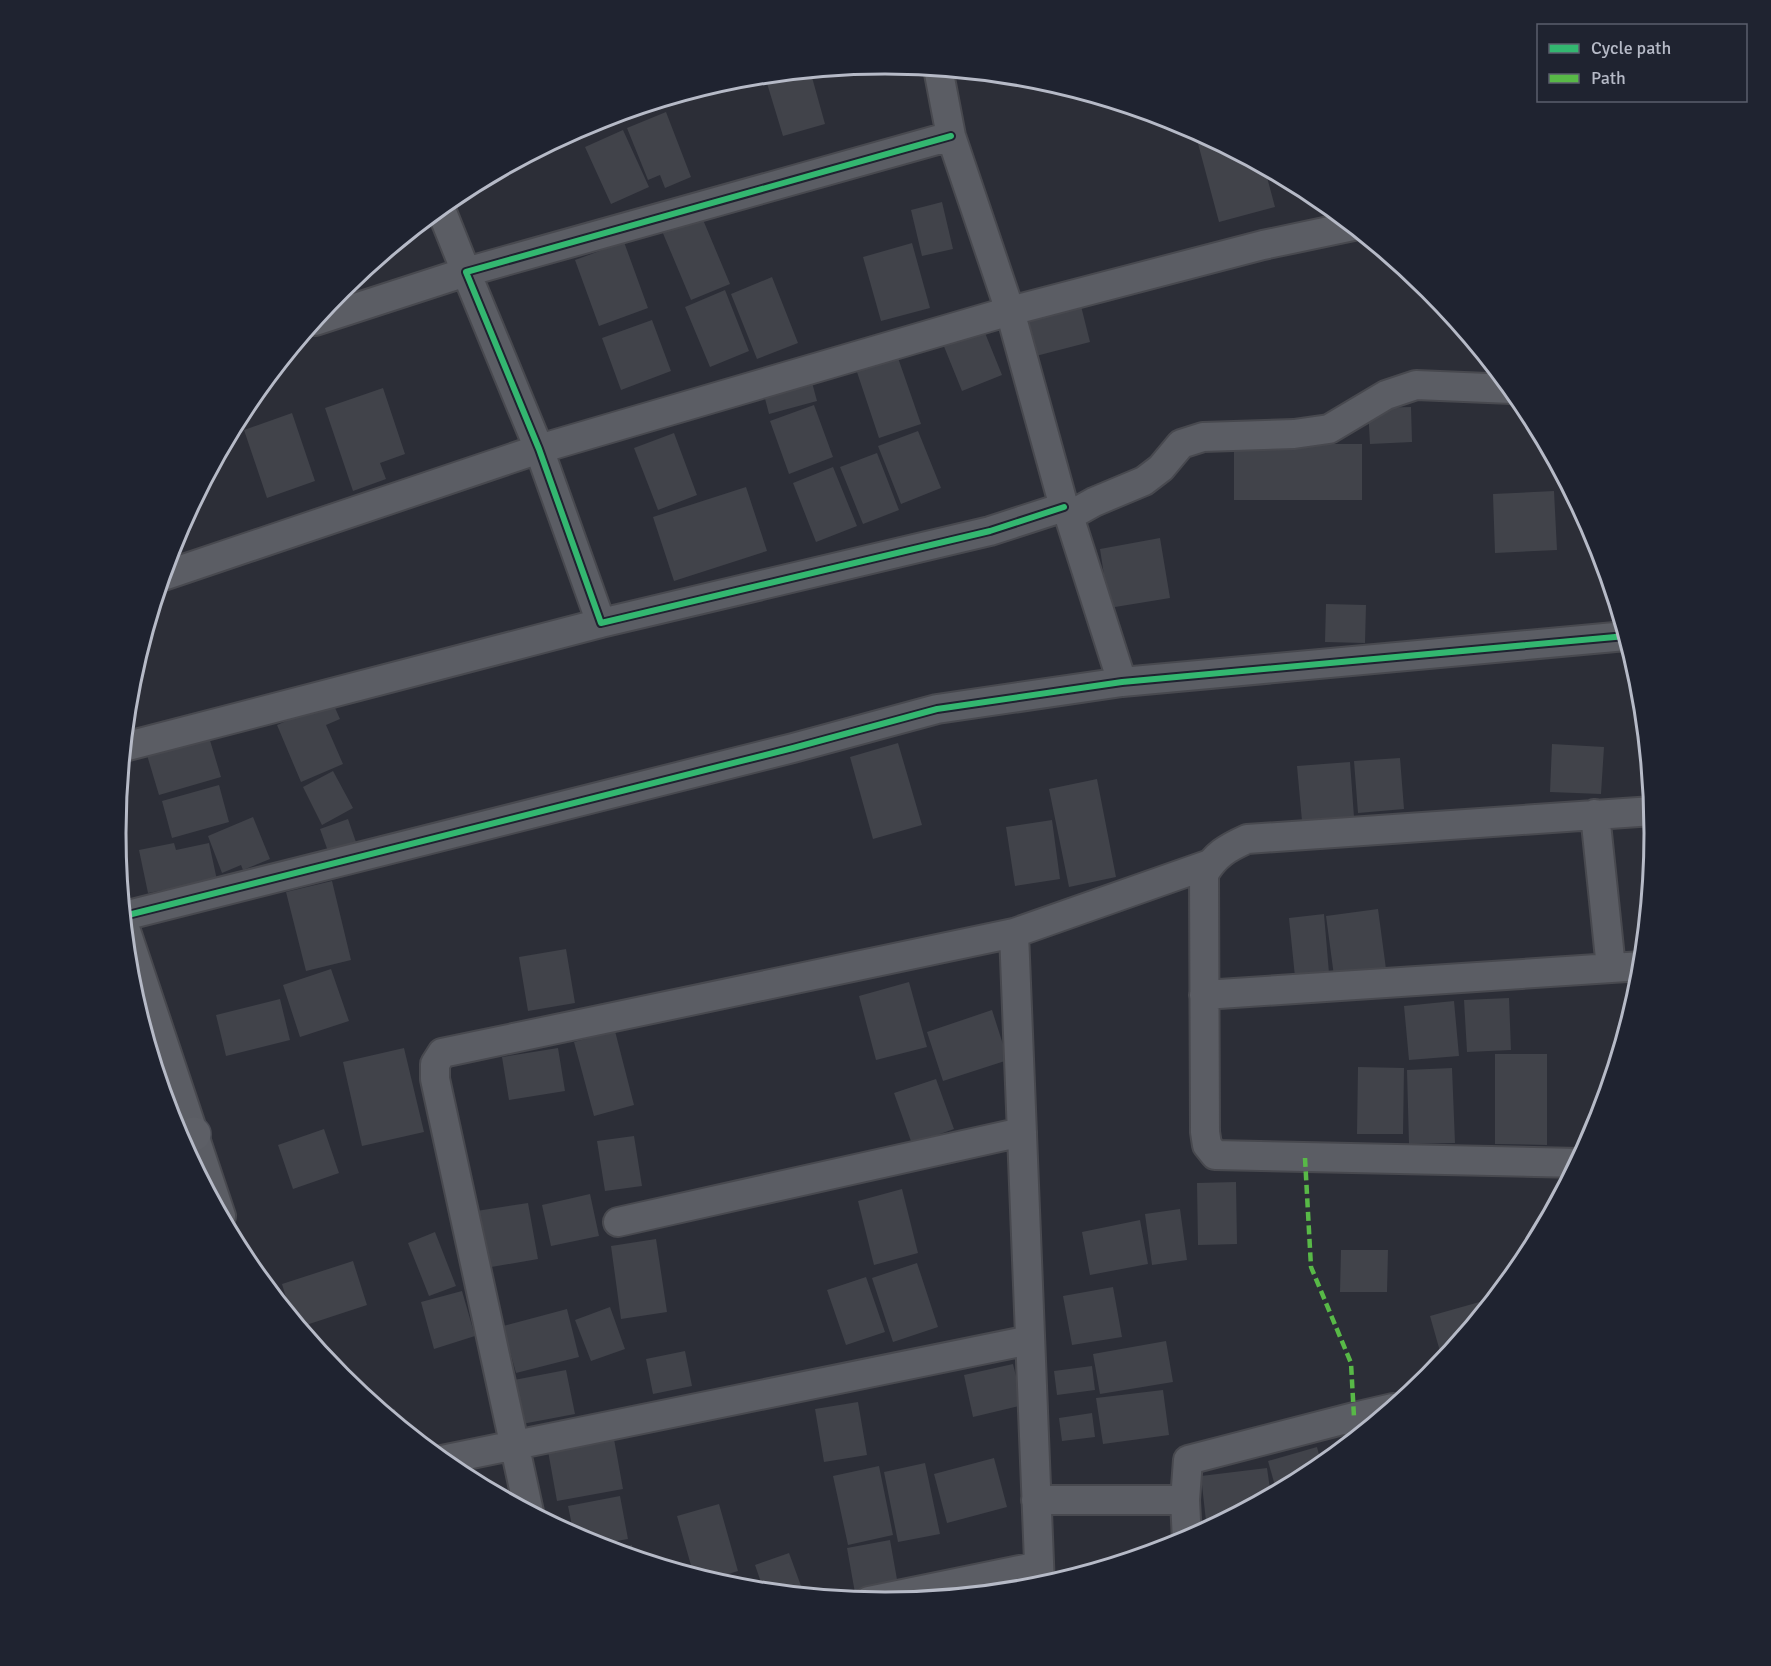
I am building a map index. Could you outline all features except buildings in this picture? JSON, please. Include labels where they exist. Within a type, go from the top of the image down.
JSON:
[{"type":"street","points":[[939,75],[951,136],[1010,311],[1067,512],[1122,682]]},
{"type":"street","points":[[329,317],[466,272],[951,136]]},
{"type":"street","points":[[443,216],[540,449],[601,623]]},
{"type":"street","points":[[172,573],[540,449],[1010,311],[1263,245],[1345,228]]},
{"type":"street","points":[[131,745],[601,623],[1067,512],[1144,481],[1161,468],[1181,444],[1203,437],[1294,434],[1329,429],[1386,395],[1416,386],[1501,389]]},
{"type":"street","points":[[130,913],[793,748],[937,708],[1122,682],[1619,637]]},
{"type":"street","points":[[1570,1163],[1215,1155],[1208,1145],[1205,1132],[1204,874],[1219,854],[1228,847],[1247,839],[1644,811]]},
{"type":"street","points":[[1595,814],[1611,968]]},
{"type":"street","points":[[528,1502],[435,1079],[435,1064],[442,1053],[1014,933],[1210,864]]},
{"type":"street","points":[[1014,933],[1039,1577]]},
{"type":"street","points":[[1204,995],[1633,967]]},
{"type":"street","points":[[142,985],[180,1114]]},
{"type":"street","points":[[618,1222],[1022,1132]]},
{"type":"street","points":[[454,1458],[1030,1340]]},
{"type":"street","points":[[1186,1530],[1185,1500],[1188,1460],[1357,1426]]},
{"type":"street","points":[[1036,1500],[1185,1500]]},
{"type":"street","points":[[952,1589],[1037,1577]]},
{"type":"marked path","points":[[1305,1158],[1311,1267],[1351,1363],[1354,1417]]},
{"type":"cycle path","points":[[951,136],[466,272],[539,449],[601,623],[990,531],[1064,507]]},
{"type":"cycle path","points":[[131,914],[793,748],[937,709],[1122,682],[1619,637]]}]
